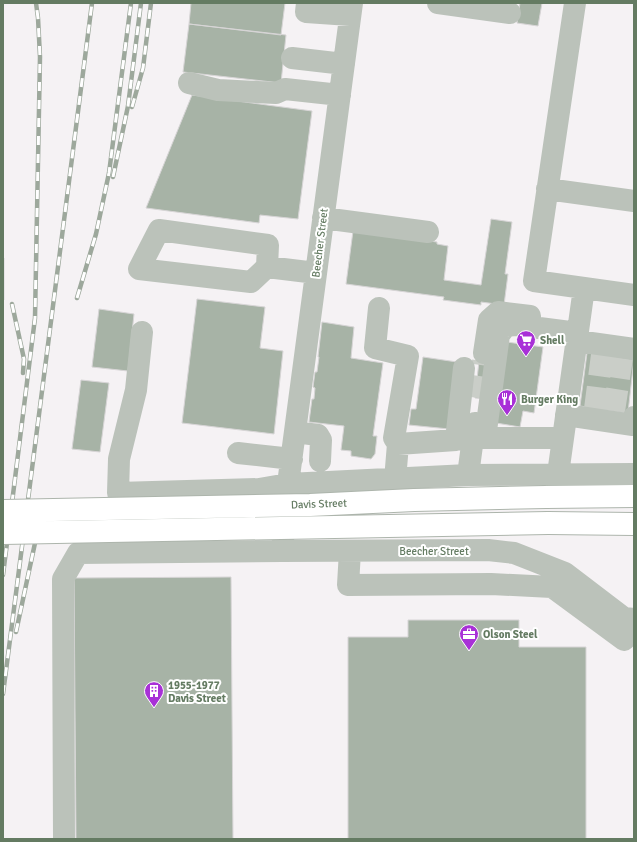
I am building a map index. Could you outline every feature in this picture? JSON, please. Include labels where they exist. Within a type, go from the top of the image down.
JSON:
[{"type":"main road","name":"Davis Street","points":[[3,511],[310,505],[414,500],[634,496]]},
{"type":"main road","name":"Davis Street","points":[[3,533],[548,523],[634,524]]},
{"type":"street","points":[[307,3],[306,12],[351,9]]},
{"type":"street","points":[[438,3],[510,13]]},
{"type":"street","points":[[574,3],[534,281],[634,295]]},
{"type":"street","name":"Beecher Street","points":[[351,9],[288,484],[282,550],[488,550],[514,553],[565,573],[624,618],[634,619]]},
{"type":"street","points":[[292,58],[344,64]]},
{"type":"street","points":[[189,83],[218,90],[276,92],[285,89],[340,95]]},
{"type":"street","points":[[547,189],[634,201]]},
{"type":"street","points":[[323,218],[428,232]]},
{"type":"street","points":[[159,230],[268,246],[267,267],[251,282],[139,269],[159,230]]},
{"type":"street","points":[[267,267],[316,273]]},
{"type":"street","points":[[558,474],[584,288]]},
{"type":"street","points":[[379,308],[375,348],[408,356],[394,438],[398,444],[395,480]]},
{"type":"street","points":[[398,444],[456,440],[474,365],[489,320],[498,312],[578,332],[617,351]]},
{"type":"street","points":[[468,475],[479,438],[499,335],[506,326],[516,325],[578,332]]},
{"type":"street","points":[[142,332],[136,390],[118,459],[118,493],[259,489],[288,484],[395,480],[468,475],[634,474]]},
{"type":"street","points":[[478,398],[479,438]]},
{"type":"street","points":[[566,415],[610,416]]},
{"type":"street","points":[[295,432],[318,435],[321,440],[320,461]]},
{"type":"street","points":[[479,438],[563,438]]},
{"type":"street","points":[[238,453],[292,459]]},
{"type":"street","points":[[64,839],[63,579],[78,553],[282,550]]},
{"type":"street","points":[[350,551],[348,585],[491,584],[552,586],[624,640],[634,630]]},
{"type":"building","points":[[191,3],[285,3],[281,35],[189,24]]},
{"type":"building","points":[[520,3],[542,3],[538,26],[517,23]]},
{"type":"building","points":[[189,24],[286,35],[281,83],[183,72]]},
{"type":"building","points":[[192,95],[312,111],[298,219],[260,215],[259,223],[146,208]]},
{"type":"building","points":[[491,219],[512,222],[505,274],[508,274],[504,305],[481,302],[481,305],[443,300],[444,297],[346,284],[353,231],[437,242],[437,244],[448,246],[444,280],[481,285]]},
{"type":"building","points":[[4,258],[4,300],[3,300]]},
{"type":"building","points":[[197,299],[265,307],[260,348],[283,351],[274,434],[182,423]]},
{"type":"building","points":[[99,309],[134,314],[128,371],[92,367]]},
{"type":"building","points":[[322,322],[354,327],[351,358],[383,363],[373,436],[377,436],[375,454],[371,459],[351,456],[351,451],[341,450],[344,426],[309,422],[312,399],[314,399],[315,388],[313,387],[315,372],[317,372]]},
{"type":"building","points":[[507,342],[543,347],[534,413],[523,411],[520,427],[496,423]]},
{"type":"building","name":"Shell","points":[[587,353],[634,359],[628,413],[580,406]]},
{"type":"building","points":[[423,357],[457,362],[449,429],[409,425],[411,409],[416,409]]},
{"type":"building","points":[[479,361],[492,363],[488,399],[475,398]]},
{"type":"building","points":[[81,380],[109,383],[100,452],[72,449]]},
{"type":"building","name":"1955-1977 Davis Street","points":[[231,577],[233,839],[76,839],[74,578]]},
{"type":"building","points":[[408,620],[519,620],[519,647],[586,647],[586,839],[348,839],[348,637],[408,637]]},
{"type":"tunnel","points":[[595,409],[602,355]]},
{"type":"tunnel","points":[[614,411],[622,358]]},
{"type":"tunnel","points":[[478,398],[483,361]]},
{"type":"railway","points":[[3,575],[35,318],[40,57],[36,3]]},
{"type":"railway","points":[[3,694],[92,3]]},
{"type":"railway","points":[[77,298],[96,234],[109,173],[131,3]]},
{"type":"railway","points":[[113,177],[128,106],[141,3]]},
{"type":"railway","points":[[132,107],[143,68],[151,3]]},
{"type":"railway","points":[[12,304],[24,359],[23,373]]},
{"type":"railway","points":[[16,632],[38,529]]},
{"type":"place","name":"Shell","points":[[526,357]]},
{"type":"place","name":"Burger King","points":[[507,416]]},
{"type":"place","name":"Olson Steel","points":[[469,651]]},
{"type":"place","name":"1955-1977 Davis Street","points":[[154,708]]}]
